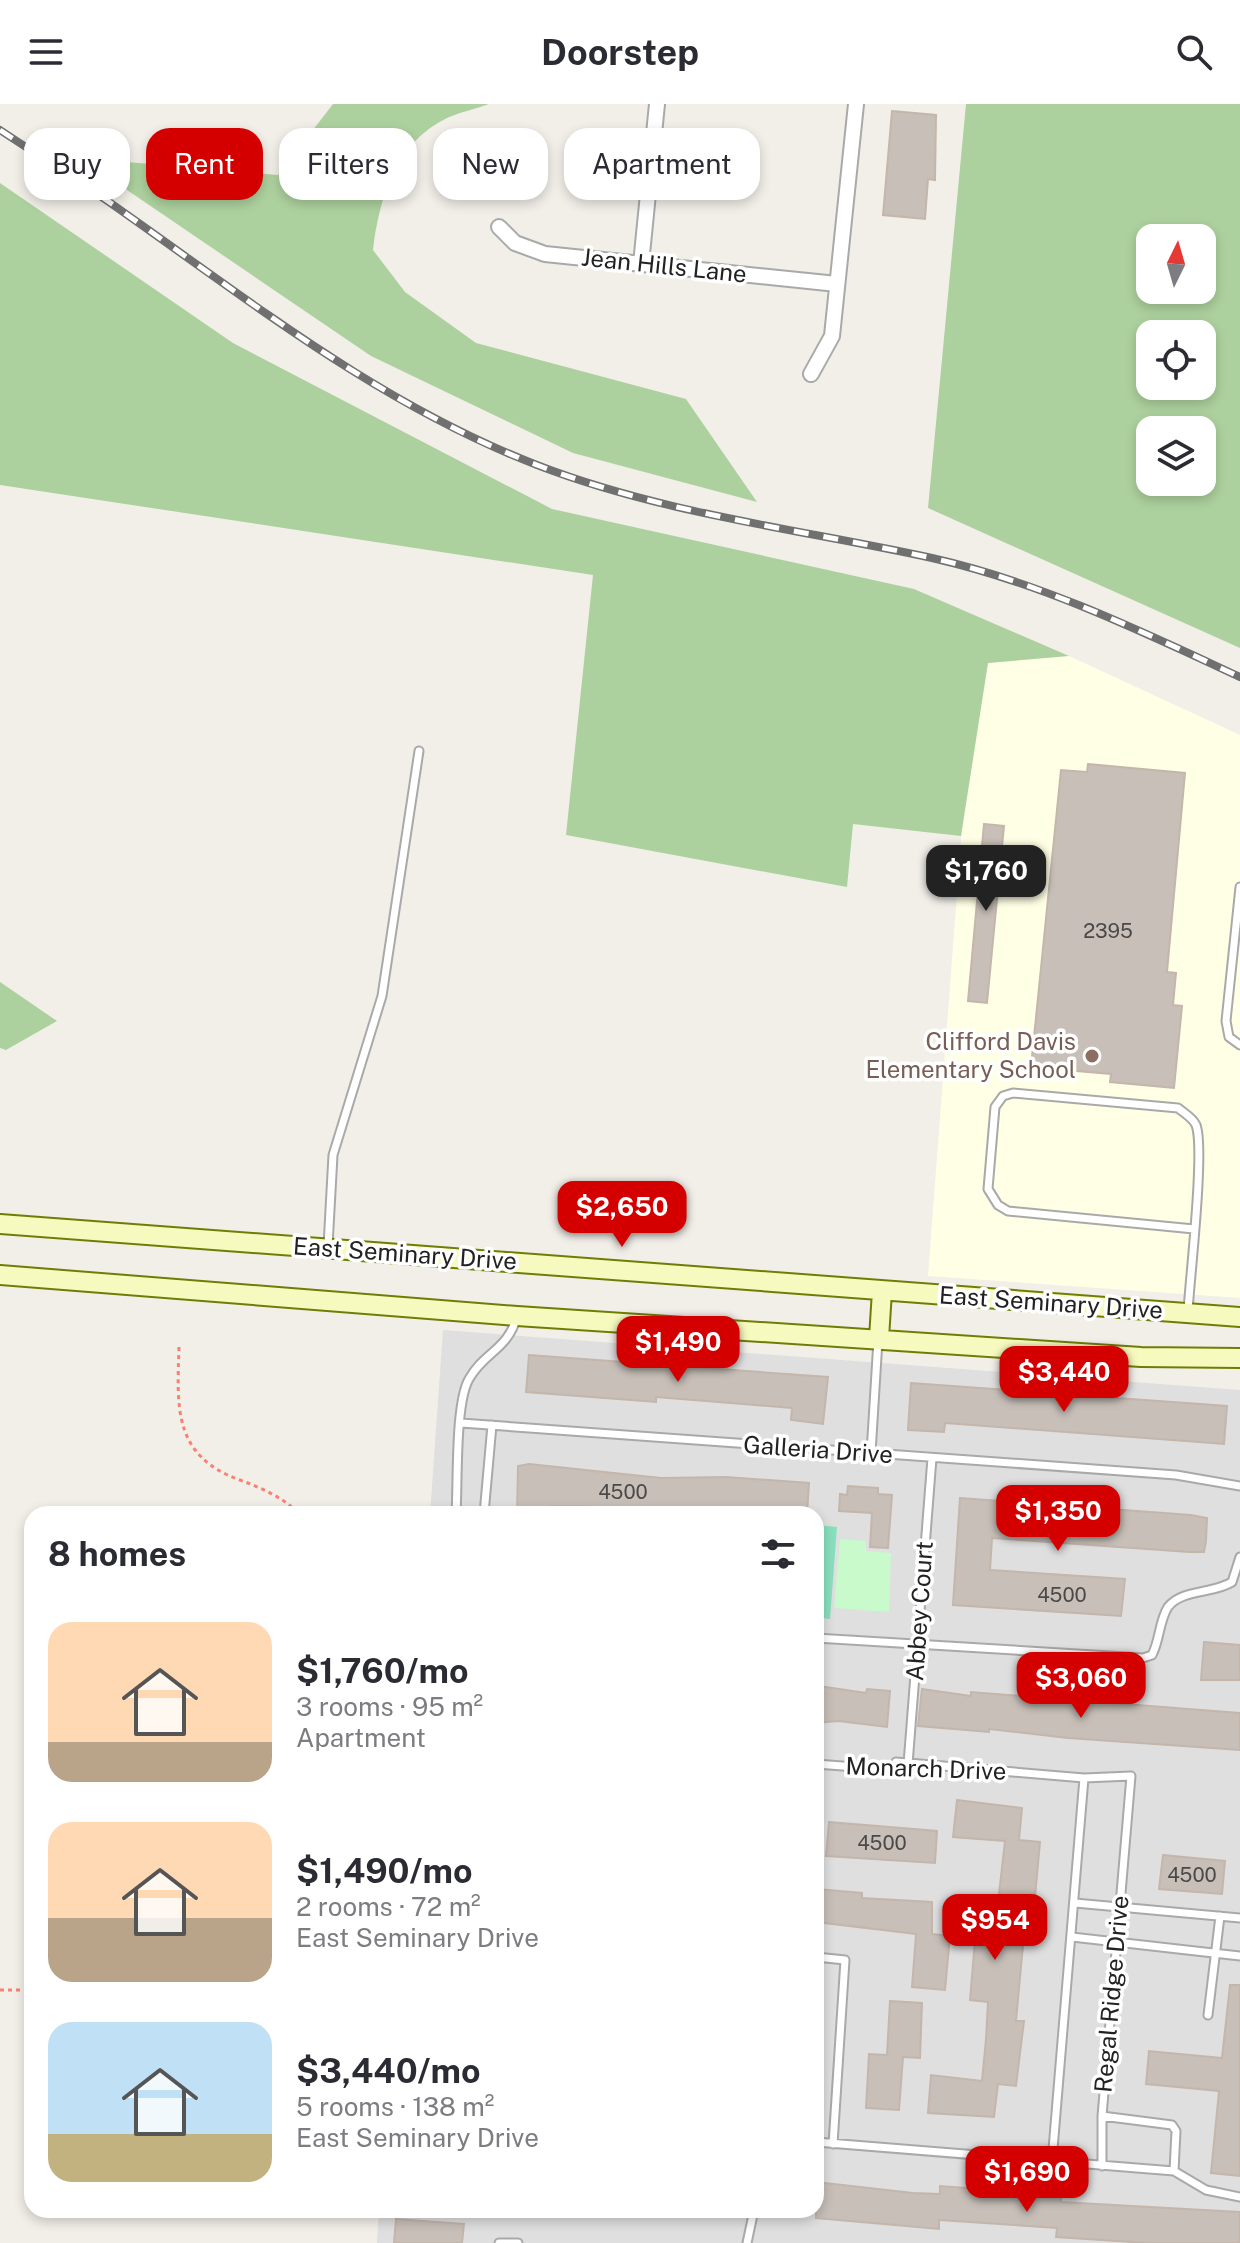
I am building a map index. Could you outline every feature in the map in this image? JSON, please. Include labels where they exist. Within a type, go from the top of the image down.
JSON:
[{"type":"main road","name":"East Seminary Drive","points":[[0,1224],[1240,1317]]},
{"type":"main road","name":"East Seminary Drive","points":[[0,1275],[517,1316],[1141,1357],[1240,1358]]},
{"type":"main road","points":[[879,1338],[882,1291]]},
{"type":"street","points":[[641,264],[657,104]]},
{"type":"street","points":[[811,374],[832,336],[856,104]]},
{"type":"street","name":"Jean Hills Lane","points":[[499,227],[515,243],[545,254],[837,284]]},
{"type":"lane","points":[[328,1248],[333,1155],[382,996],[419,751]]},
{"type":"lane","points":[[1240,887],[1226,1021],[1229,1037],[1240,1045]]},
{"type":"lane","points":[[1188,1313],[1194,1229],[1199,1138],[1195,1122],[1178,1108],[1013,1093],[1003,1096],[995,1107],[988,1189],[998,1205],[1008,1211],[1194,1229]]},
{"type":"lane","points":[[456,1506],[461,1423],[469,1379],[512,1337],[517,1316]]},
{"type":"lane","points":[[871,1453],[879,1338]]},
{"type":"lane","name":"Galleria Drive","points":[[461,1423],[1176,1475],[1240,1486]]},
{"type":"lane","points":[[485,1506],[492,1425]]},
{"type":"lane","name":"Abbey Court","points":[[908,1764],[932,1458]]},
{"type":"lane","points":[[824,1639],[1126,1659],[1152,1655],[1170,1605],[1184,1596],[1225,1587],[1237,1574],[1240,1557]]},
{"type":"lane","name":"Monarch Drive","points":[[824,1765],[895,1770],[896,1762],[1084,1778],[1131,1776],[1126,1822]]},
{"type":"lane","name":"Regal Ridge Drive","points":[[1052,2161],[1084,1778]]},
{"type":"lane","name":"Regal Ridge Drive","points":[[1102,2166],[1102,2116],[1126,1822]]},
{"type":"lane","points":[[1075,1903],[1240,1918]]},
{"type":"lane","points":[[1208,2015],[1220,1916]]},
{"type":"lane","points":[[1072,1937],[1240,1956]]},
{"type":"lane","points":[[824,1958],[845,1960],[833,2144]]},
{"type":"lane","points":[[1102,2116],[1172,2125],[1176,2131],[1174,2171]]},
{"type":"lane","points":[[824,2143],[1174,2171],[1206,2190],[1240,2197]]},
{"type":"lane","points":[[747,2243],[752,2218]]},
{"type":"lane","points":[[499,2242],[518,2243]]},
{"type":"path","points":[[179,1347],[182,1425],[197,1457],[213,1468],[278,1497],[289,1506]]},
{"type":"path","points":[[0,1990],[24,1990]]},
{"type":"shaded area","name":"Clifford Davis Elementary School","points":[[1069,656],[1240,735],[1240,1298],[928,1276],[964,801],[988,663]]},
{"type":"shaded area","points":[[443,1330],[1240,1390],[1240,2243],[377,2243],[379,2218],[824,2218],[824,1506],[431,1506]]},
{"type":"green space","points":[[333,104],[489,104],[447,118],[429,128],[417,140],[417,128],[314,128]]},
{"type":"green space","points":[[966,104],[1240,104],[1240,648],[928,508]]},
{"type":"green space","points":[[130,162],[146,164],[146,200],[263,200],[263,174],[278,175],[279,200],[383,200],[373,250],[405,292],[476,343],[686,399],[757,502],[573,453],[371,356],[130,192]]},
{"type":"green space","points":[[0,183],[233,343],[552,509],[914,589],[1069,656],[988,663],[961,836],[853,824],[847,887],[566,835],[593,575],[0,485]]},
{"type":"green space","points":[[0,982],[57,1021],[6,1050],[0,1048]]},
{"type":"green space","points":[[824,1526],[837,1527],[830,1619],[824,1618]]},
{"type":"green space","points":[[840,1539],[866,1541],[866,1551],[891,1553],[889,1612],[834,1608]]},
{"type":"building","points":[[892,111],[936,115],[935,180],[928,179],[925,219],[883,215]]},
{"type":"building","points":[[1088,764],[1185,773],[1167,972],[1176,973],[1173,1005],[1182,1006],[1174,1088],[1110,1082],[1111,1074],[1031,1067],[1061,770],[1087,772]]},
{"type":"building","points":[[984,824],[1004,826],[987,1003],[968,1001]]},
{"type":"building","points":[[529,1355],[828,1377],[823,1424],[791,1420],[792,1408],[656,1397],[656,1402],[526,1392]]},
{"type":"building","points":[[911,1383],[1227,1406],[1224,1444],[945,1423],[944,1432],[908,1430]]},
{"type":"building","points":[[529,1464],[661,1478],[726,1477],[809,1483],[808,1506],[517,1506],[518,1466]]},
{"type":"building","points":[[848,1486],[878,1488],[878,1494],[892,1495],[888,1548],[870,1547],[872,1513],[839,1511],[840,1494],[847,1495]]},
{"type":"building","points":[[960,1498],[1207,1518],[1204,1552],[992,1538],[990,1570],[1125,1579],[1121,1616],[953,1605]]},
{"type":"building","points":[[1204,1642],[1240,1645],[1240,1680],[1201,1680]]},
{"type":"building","points":[[824,1687],[866,1693],[867,1689],[890,1691],[887,1727],[824,1722]]},
{"type":"building","points":[[922,1689],[971,1696],[971,1692],[1240,1713],[1240,1750],[918,1726]]},
{"type":"building","points":[[957,1800],[1022,1808],[1019,1840],[1040,1842],[1034,1908],[1027,1907],[1022,1956],[1016,2021],[1024,2021],[1016,2086],[998,2084],[994,2117],[928,2113],[931,2075],[982,2081],[988,2002],[970,2000],[977,1918],[996,1920],[1005,1841],[953,1837]]},
{"type":"building","points":[[829,1822],[937,1831],[935,1863],[826,1856]]},
{"type":"building","points":[[1163,1855],[1225,1861],[1222,1894],[1159,1889]]},
{"type":"building","points":[[824,1890],[862,1893],[862,1898],[932,1902],[932,1934],[950,1936],[945,1990],[912,1987],[916,1934],[824,1923]]},
{"type":"building","points":[[1230,1985],[1240,1985],[1240,2176],[1211,2173],[1219,2091],[1146,2084],[1149,2051],[1222,2058]]},
{"type":"building","points":[[890,2001],[922,2003],[920,2058],[903,2057],[899,2110],[866,2108],[869,2054],[887,2055]]},
{"type":"building","points":[[824,2183],[940,2194],[940,2186],[1061,2195],[1061,2202],[1240,2212],[1240,2243],[1147,2243],[1056,2237],[1057,2228],[939,2220],[939,2229],[816,2218],[824,2218]]},
{"type":"building","points":[[396,2219],[464,2224],[462,2243],[394,2243]]},
{"type":"railway","points":[[0,130],[95,192],[324,352],[427,414],[481,441],[537,465],[634,496],[732,519],[932,558],[1011,580],[1089,609],[1240,677]]},
{"type":"place","name":"Clifford Davis Elementary School","points":[[1092,1056]]}]
